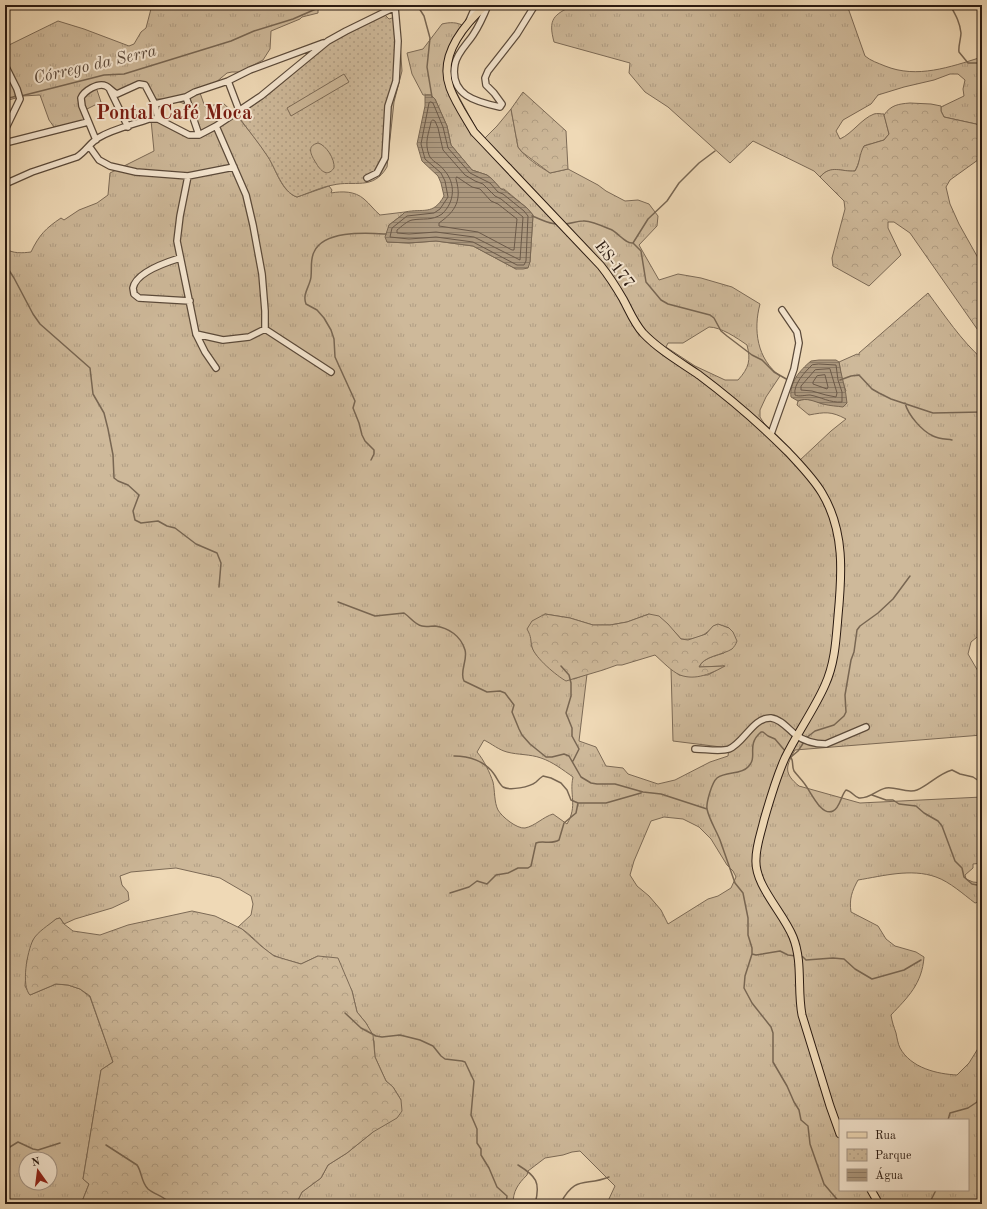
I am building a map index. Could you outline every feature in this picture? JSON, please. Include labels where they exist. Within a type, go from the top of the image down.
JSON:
[{"type":"main road","name":"ES-177","points":[[487,5],[469,21],[450,51],[447,62],[450,87],[460,109],[474,132],[601,266],[613,281],[641,331],[666,352],[732,399],[771,434],[807,472],[822,493],[832,515],[840,542],[841,556],[841,584],[836,649],[826,684],[786,757],[774,783],[755,860],[758,875],[762,884],[789,929],[794,941],[799,965],[799,1003],[839,1131]]},
{"type":"main road","points":[[872,1191],[879,1204]]},
{"type":"street","points":[[469,21],[476,5]]},
{"type":"street","points":[[487,5],[474,35],[461,52],[455,63],[454,77],[459,88],[466,96],[480,103],[500,107],[502,104],[486,85],[485,78],[488,71],[517,34],[535,5]]},
{"type":"street","points":[[155,104],[186,97],[195,92],[228,81],[250,70],[328,41],[397,6],[398,41],[396,81],[388,106],[385,158],[377,173],[367,178]]},
{"type":"street","points":[[5,172],[6,184],[32,172],[77,157],[84,153],[96,140],[110,133],[149,119],[158,119],[189,136],[199,135],[216,126],[272,87],[328,41]]},
{"type":"street","points":[[5,66],[20,97],[5,130]]},
{"type":"street","points":[[228,81],[239,110]]},
{"type":"street","points":[[96,140],[82,106],[81,96],[98,86],[104,86],[114,93],[119,94],[140,84],[145,85],[155,104],[158,119]]},
{"type":"street","points":[[110,90],[128,127]]},
{"type":"street","points":[[186,97],[199,135]]},
{"type":"street","points":[[5,143],[88,122]]},
{"type":"street","points":[[216,126],[246,195],[262,274],[265,330]]},
{"type":"street","points":[[89,146],[99,160],[110,166],[136,172],[188,176],[234,167]]},
{"type":"street","points":[[188,176],[180,216],[177,241],[196,334],[205,352],[216,368]]},
{"type":"street","points":[[180,258],[158,265],[137,279],[133,288],[134,294],[139,298],[190,302]]},
{"type":"street","points":[[771,434],[794,369],[800,343],[797,332],[782,310]]},
{"type":"street","points":[[196,334],[223,340],[250,337],[265,330]]},
{"type":"street","points":[[265,330],[332,372]]},
{"type":"street","points":[[695,749],[727,750],[733,747],[759,722],[771,718],[779,720],[798,736],[819,744],[826,744],[866,727]]},
{"type":"green space","points":[[152,5],[329,5],[318,10],[318,13],[302,17],[271,31],[270,49],[263,60],[240,72],[227,73],[215,83],[199,90],[205,107],[223,103],[236,115],[262,148],[270,160],[279,179],[291,194],[297,197],[329,186],[332,190],[331,193],[344,192],[357,194],[380,215],[405,212],[389,225],[387,242],[409,243],[436,241],[473,246],[516,269],[530,262],[533,215],[527,208],[504,189],[501,189],[487,175],[472,170],[451,145],[447,126],[435,99],[431,95],[423,95],[412,74],[407,53],[423,49],[442,24],[453,23],[464,26],[448,63],[454,88],[476,128],[485,138],[511,109],[518,147],[524,155],[537,165],[550,173],[568,169],[625,201],[638,200],[649,204],[658,216],[657,226],[639,245],[659,280],[678,274],[701,278],[732,287],[760,304],[757,324],[759,343],[766,361],[780,376],[766,397],[760,410],[760,417],[767,428],[799,461],[846,419],[828,413],[809,415],[797,405],[798,401],[808,399],[823,404],[846,391],[842,380],[839,362],[857,354],[859,355],[859,353],[928,293],[960,336],[982,359],[982,633],[971,642],[968,654],[982,678],[982,735],[795,750],[788,765],[788,773],[799,786],[860,803],[982,797],[982,863],[973,864],[973,868],[965,875],[966,879],[973,882],[982,883],[982,901],[975,903],[951,885],[936,877],[926,874],[907,873],[858,880],[850,903],[851,912],[878,926],[886,939],[895,946],[916,952],[924,957],[923,967],[917,982],[908,996],[891,1015],[900,1048],[905,1055],[911,1061],[925,1069],[957,1075],[969,1063],[982,1042],[982,1204],[592,1204],[608,1201],[615,1186],[580,1151],[545,1158],[528,1171],[527,1175],[517,1188],[514,1195],[513,1204],[296,1204],[302,1192],[321,1178],[328,1165],[347,1153],[373,1132],[401,1100],[393,1087],[386,1081],[375,1057],[374,1041],[366,1023],[357,1012],[350,987],[318,956],[301,964],[279,958],[268,952],[238,927],[251,915],[253,904],[251,896],[220,878],[176,868],[131,872],[120,876],[122,885],[128,892],[129,900],[112,908],[75,919],[64,924],[60,918],[56,919],[33,940],[27,961],[25,986],[30,995],[56,984],[68,985],[80,989],[90,997],[113,1062],[101,1070],[83,1179],[89,1184],[81,1204],[52,1204],[33,1200],[18,1204],[5,1204],[5,248],[14,252],[31,252],[40,236],[61,218],[64,220],[79,210],[97,203],[108,195],[110,173],[154,151],[151,120],[193,134],[199,129],[195,113],[187,105],[171,100],[154,99],[145,86],[116,93],[109,85],[96,87],[101,102],[85,110],[86,114],[83,121],[54,127],[49,120],[40,95],[23,96],[5,101],[5,47],[58,21],[129,46],[134,44],[141,32],[146,28]],"holes":[[[709,327],[714,327],[729,333],[747,345],[749,355],[747,368],[738,380],[725,380],[695,366],[666,347],[668,343],[683,343]],[[545,614],[570,618],[593,625],[610,625],[627,622],[649,614],[675,632],[681,639],[701,636],[716,625],[729,628],[724,653],[706,659],[699,667],[724,666],[708,675],[679,675],[671,668],[673,741],[729,748],[728,756],[710,762],[675,780],[658,784],[628,774],[623,768],[606,766],[596,747],[579,741],[587,674],[574,679],[553,668],[539,657],[534,651],[532,645],[534,631]],[[484,740],[504,751],[533,756],[545,760],[558,766],[573,777],[573,806],[567,824],[553,814],[532,825],[522,828],[514,825],[500,813],[496,804],[493,782],[480,755],[477,752]],[[664,817],[683,819],[699,827],[711,839],[736,877],[731,888],[718,896],[708,899],[668,924],[661,910],[649,896],[637,886],[630,875],[634,861],[651,821]]]},
{"type":"green space","points":[[574,5],[847,5],[865,56],[872,61],[897,70],[921,72],[946,68],[982,57],[982,127],[976,124],[944,117],[941,107],[964,96],[963,89],[965,80],[958,74],[950,74],[934,80],[878,95],[871,104],[843,120],[836,131],[840,139],[869,116],[874,114],[884,114],[889,134],[884,140],[864,146],[855,171],[832,170],[824,173],[820,177],[814,171],[753,141],[730,163],[668,107],[645,92],[629,73],[630,63],[554,42],[552,23],[554,19],[561,12]]},
{"type":"green space","points":[[385,15],[389,19],[398,16],[402,71],[394,102],[387,167],[376,179],[369,182],[328,186],[297,197],[283,185],[268,157],[238,116],[268,95],[331,42]]},
{"type":"green space","points":[[344,74],[349,82],[291,116],[287,108]]},
{"type":"green space","points":[[523,92],[566,131],[568,169],[550,173],[522,152],[518,147],[511,109]]},
{"type":"green space","points":[[910,103],[941,106],[941,111],[944,117],[976,124],[982,127],[982,157],[950,180],[946,187],[950,204],[959,224],[982,265],[982,336],[910,233],[894,222],[888,222],[888,228],[901,255],[869,286],[833,266],[832,258],[845,209],[844,201],[820,177],[824,173],[832,170],[855,171],[864,146],[884,140],[889,134],[884,115],[889,109],[895,106]]},
{"type":"green space","points":[[318,143],[327,149],[334,164],[334,168],[326,173],[320,168],[311,154],[312,146]]},
{"type":"green space","points":[[545,614],[570,618],[593,625],[610,625],[627,622],[649,614],[659,616],[681,639],[688,640],[706,634],[713,626],[718,624],[729,628],[733,632],[737,641],[732,649],[705,660],[699,667],[725,666],[698,677],[686,677],[680,675],[670,669],[655,655],[566,681],[552,671],[537,656],[532,647],[527,629],[532,621]]},
{"type":"green space","points":[[192,911],[215,916],[242,929],[274,956],[301,964],[318,956],[338,958],[352,991],[357,1012],[373,1035],[375,1057],[386,1081],[393,1087],[401,1100],[402,1111],[397,1118],[373,1132],[347,1153],[328,1165],[321,1178],[302,1192],[296,1204],[81,1204],[89,1184],[83,1179],[101,1070],[113,1062],[90,996],[80,989],[68,985],[56,984],[30,995],[27,991],[25,977],[31,945],[40,931],[56,919],[60,918],[64,924],[73,931],[100,935],[128,925]]},
{"type":"water","points":[[425,95],[431,95],[435,99],[447,126],[451,145],[472,170],[487,175],[501,189],[527,208],[533,215],[530,262],[528,268],[516,269],[473,246],[436,241],[409,243],[387,242],[385,237],[389,225],[405,212],[432,209],[444,196],[438,176],[422,161],[417,144],[425,106]]},
{"type":"water","points":[[836,360],[839,362],[847,403],[843,407],[826,405],[808,400],[798,401],[791,397],[792,387],[799,373],[811,361]]},
{"type":"waterway","name":"Córrego da Serra","points":[[316,5],[317,9]]},
{"type":"waterway","name":"Córrego da Serra","points":[[21,96],[104,75],[124,74],[231,41],[254,31],[293,19],[325,5]]},
{"type":"waterway","points":[[417,5],[424,16],[430,38],[427,67],[432,97]]},
{"type":"waterway","points":[[950,5],[960,25],[961,35],[959,52],[968,63],[982,63]]},
{"type":"waterway","name":"Córrego da Serra","points":[[5,99],[17,96]]},
{"type":"waterway","points":[[633,243],[648,219],[667,201],[679,183],[699,163],[715,151]]},
{"type":"waterway","points":[[532,216],[558,224]]},
{"type":"waterway","points":[[564,224],[586,221],[612,230],[625,240],[633,243],[641,251],[646,282],[661,300],[668,304],[710,315],[714,318],[721,331],[752,355],[762,360],[774,372],[788,380]]},
{"type":"waterway","points":[[371,460],[374,450],[365,441],[362,435],[353,408],[355,401],[335,357],[334,339],[331,330],[317,310],[306,304],[305,297],[311,277],[313,255],[319,245],[336,236],[346,234],[386,234]]},
{"type":"waterway","points":[[5,264],[40,324],[90,368],[93,394],[104,413],[108,429],[113,455],[114,478],[128,485],[139,495],[133,511],[135,520],[141,523],[158,521],[175,528],[196,544],[217,553],[221,563],[219,587]]},
{"type":"waterway","points":[[840,380],[859,375],[872,389],[879,393],[891,399],[933,413],[982,412]]},
{"type":"waterway","points":[[905,403],[912,417],[929,434],[935,437],[952,440]]},
{"type":"waterway","points":[[806,738],[815,731],[834,725],[844,716],[846,712],[845,695],[857,630],[893,599],[910,576]]},
{"type":"waterway","points":[[338,602],[375,616],[404,613],[419,625],[435,626],[450,631],[461,641],[465,650],[466,654],[462,674],[464,681],[487,692],[500,691],[505,693],[514,705],[512,712],[519,729],[530,744],[546,757],[564,754],[569,756],[581,777],[591,783],[615,784],[643,792],[661,794],[707,809]]},
{"type":"waterway","points":[[561,666],[569,675],[571,683],[571,696],[566,713],[572,728],[572,736],[579,749],[573,761]]},
{"type":"waterway","points":[[786,752],[775,739],[761,732],[756,737],[754,742],[752,759],[748,767],[741,771],[725,774],[715,780],[707,802],[707,809],[735,883],[743,893],[748,918],[748,935],[752,948],[752,954],[745,976],[744,988],[752,1003],[771,1027],[773,1033],[773,1062],[799,1110],[801,1120],[808,1126],[810,1144],[824,1184],[841,1204]]},
{"type":"waterway","points":[[791,757],[798,751],[804,742]]},
{"type":"waterway","points":[[788,755],[792,760],[794,771],[804,783],[816,802],[820,807],[829,812],[833,811],[837,807],[846,790],[859,798],[870,796],[886,788],[913,791],[921,788],[942,774],[952,770],[960,774],[973,777],[982,783]]},
{"type":"waterway","points":[[454,756],[476,760],[490,769],[503,787],[510,789],[533,784],[543,776],[551,778],[561,783],[567,790],[571,800],[578,803],[606,803],[641,793]]},
{"type":"waterway","points":[[872,795],[886,800],[893,800],[899,804],[916,806],[924,813],[938,821],[942,826],[955,861],[962,868],[964,877],[972,884],[982,886]]},
{"type":"waterway","points":[[450,893],[469,887],[477,881],[487,884],[496,875],[508,873],[518,868],[528,868],[531,866],[536,843],[553,842],[559,840],[564,823],[576,813],[578,803]]},
{"type":"waterway","points":[[752,954],[756,955],[780,951],[788,955],[796,956]]},
{"type":"waterway","points":[[800,956],[806,960],[833,958],[844,959],[855,969],[872,979],[904,970],[921,960]]},
{"type":"waterway","points":[[345,1013],[361,1028],[376,1036],[382,1037],[400,1035],[420,1040],[433,1046],[445,1059],[465,1062],[474,1081],[471,1115],[477,1129],[477,1143],[481,1149],[481,1155],[489,1168],[497,1187],[507,1196],[506,1204]]},
{"type":"waterway","points":[[948,1119],[950,1113],[968,1108],[977,1102],[982,1084]]},
{"type":"waterway","points":[[5,1150],[18,1142],[38,1150],[60,1143]]},
{"type":"waterway","points":[[106,1145],[137,1165],[148,1189],[168,1201],[170,1204]]},
{"type":"waterway","points":[[518,1165],[536,1180],[537,1196],[535,1204]]},
{"type":"waterway","points":[[560,1204],[571,1189],[576,1185],[609,1177]]},
{"type":"waterway","points":[[929,1204],[936,1191]]},
{"type":"district","name":"Pontal Café Moca","points":[[174,114]]}]
